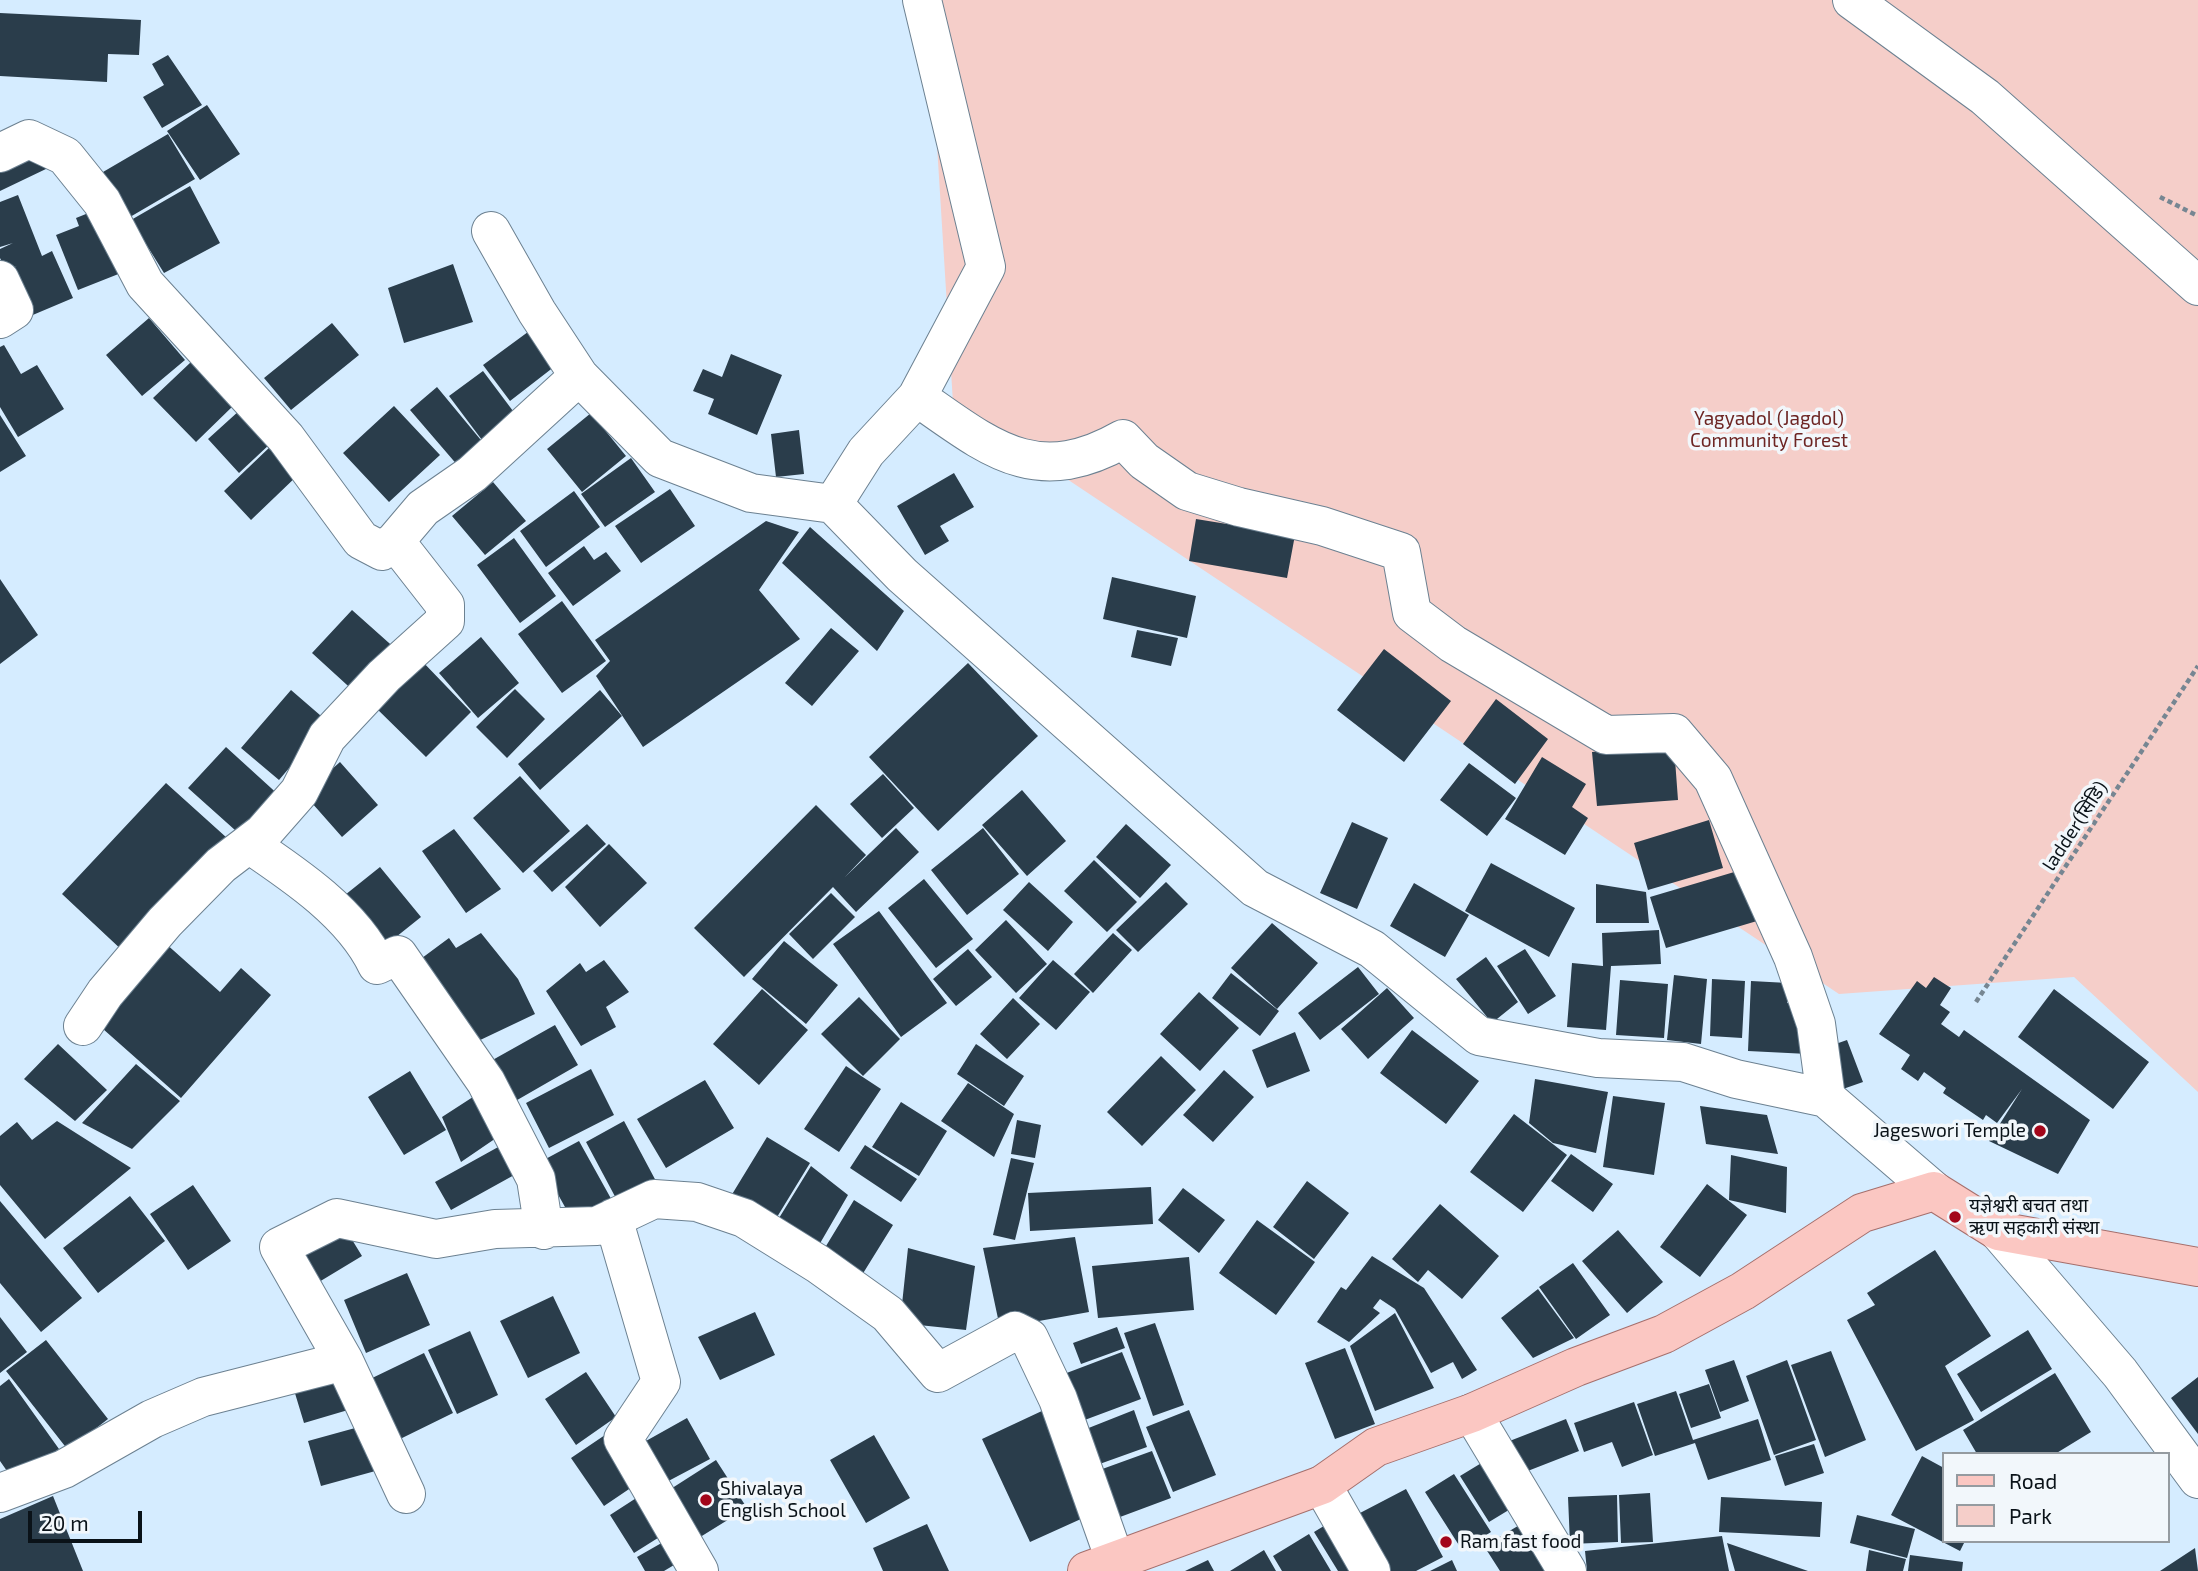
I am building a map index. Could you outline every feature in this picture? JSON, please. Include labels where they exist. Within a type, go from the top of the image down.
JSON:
[{"type":"main road","points":[[1101,1566],[1322,1485],[1377,1447],[1472,1413],[1576,1367],[1664,1334],[1743,1291],[1862,1213],[1934,1191],[1998,1231],[2198,1267]]},
{"type":"street","points":[[833,504],[866,452],[917,397],[986,267],[922,0]]},
{"type":"street","points":[[1852,0],[1985,97],[2198,286]]},
{"type":"street","points":[[0,153],[29,139],[65,156],[102,202],[145,285],[286,438],[361,540],[382,551],[396,541],[423,508],[472,474],[579,376]]},
{"type":"street","points":[[491,231],[579,376],[660,458],[751,493],[833,504],[902,575],[1255,888],[1372,949],[1479,1036],[1598,1058],[1683,1062],[1736,1079],[1826,1098],[1934,1191]]},
{"type":"street","points":[[0,280],[14,310],[0,319]]},
{"type":"street","points":[[917,397],[989,447],[1047,464],[1100,453],[1123,439],[1144,461],[1188,491],[1239,507],[1322,526],[1402,552],[1412,613],[1453,645],[1606,735],[1674,733],[1713,779],[1793,957],[1816,1024],[1826,1098]]},
{"type":"street","points":[[83,1026],[105,993],[165,922],[221,865],[249,844],[299,792],[327,737],[384,676],[445,621],[445,605],[396,541]]},
{"type":"street","points":[[249,844],[292,873],[335,913],[368,946],[377,965],[398,955],[486,1082],[536,1179],[544,1230]]},
{"type":"street","points":[[406,1494],[344,1361],[279,1247],[337,1218],[436,1239],[495,1229],[544,1230],[597,1226],[654,1199],[697,1202],[744,1219],[818,1264],[888,1314],[938,1373],[1015,1331],[1029,1339],[1058,1399],[1101,1566]]},
{"type":"street","points":[[613,1218],[661,1382],[623,1439],[699,1571]]},
{"type":"street","points":[[1998,1231],[2120,1373],[2198,1479]]},
{"type":"street","points":[[0,1493],[64,1469],[152,1419],[203,1397],[344,1361]]},
{"type":"street","points":[[1472,1413],[1567,1571]]},
{"type":"street","points":[[1322,1485],[1370,1571]]},
{"type":"path","name":"ladder(सिंडि)","points":[[1976,1002],[2198,666]]},
{"type":"green space","name":"Yagyadol (Jagdol) Community Forest","points":[[928,0],[2198,0],[2198,1092],[2074,977],[1839,994],[953,403]]},
{"type":"building","points":[[0,13],[141,20],[139,55],[108,54],[107,82],[0,76]]},
{"type":"building","points":[[168,55],[202,105],[162,128],[143,97],[164,85],[152,64]]},
{"type":"building","points":[[207,105],[240,154],[200,180],[167,131]]},
{"type":"building","points":[[168,134],[195,179],[130,217],[103,172]]},
{"type":"building","points":[[35,143],[48,168],[0,191],[0,160]]},
{"type":"building","points":[[190,186],[220,243],[164,273],[131,220]]},
{"type":"building","points":[[18,195],[42,256],[52,251],[73,298],[28,317],[8,270],[17,266],[6,270],[0,258],[0,249],[13,243],[0,247],[0,202]]},
{"type":"building","points":[[96,210],[121,273],[78,290],[56,235],[79,226],[76,218]]},
{"type":"building","points":[[453,264],[473,322],[404,343],[388,288]]},
{"type":"building","points":[[149,318],[185,360],[142,396],[106,355]]},
{"type":"building","points":[[332,323],[359,355],[291,410],[264,378]]},
{"type":"building","points":[[532,329],[559,363],[510,401],[483,365]]},
{"type":"building","points":[[4,345],[21,374],[37,365],[64,409],[18,437],[0,407],[0,347]]},
{"type":"building","points":[[731,354],[782,375],[757,435],[708,414],[714,399],[693,391],[703,369],[722,377]]},
{"type":"building","points":[[191,362],[234,405],[196,442],[153,398]]},
{"type":"building","points":[[483,371],[516,415],[482,440],[449,396]]},
{"type":"building","points":[[437,387],[485,445],[459,467],[410,410]]},
{"type":"building","points":[[394,406],[440,455],[389,502],[343,453]]},
{"type":"building","points":[[240,410],[271,443],[239,473],[208,439]]},
{"type":"building","points":[[591,413],[626,456],[582,492],[547,449]]},
{"type":"building","points":[[0,415],[26,456],[0,472]]},
{"type":"building","points":[[799,430],[804,474],[776,477],[771,434]]},
{"type":"building","points":[[272,445],[299,474],[251,520],[224,491]]},
{"type":"building","points":[[631,458],[655,492],[605,527],[581,494]]},
{"type":"building","points":[[954,473],[974,507],[940,526],[949,541],[925,555],[897,506]]},
{"type":"building","points":[[493,482],[526,521],[485,555],[452,516]]},
{"type":"building","points":[[670,489],[695,526],[641,563],[615,526]]},
{"type":"building","points":[[574,491],[600,527],[546,567],[520,531]]},
{"type":"building","points":[[1196,519],[1295,535],[1287,578],[1189,561]]},
{"type":"building","points":[[766,521],[799,532],[759,590],[800,639],[643,747],[596,676],[610,661],[595,640]]},
{"type":"building","points":[[810,527],[904,611],[877,651],[782,563]]},
{"type":"building","points":[[514,538],[556,596],[520,623],[477,565]]},
{"type":"building","points":[[584,546],[594,560],[606,552],[621,571],[573,606],[548,573]]},
{"type":"building","points":[[1112,577],[1196,596],[1187,638],[1103,619]]},
{"type":"building","points":[[0,579],[38,635],[0,664]]},
{"type":"building","points":[[562,601],[606,661],[562,693],[518,634]]},
{"type":"building","points":[[352,610],[398,651],[358,695],[312,653]]},
{"type":"building","points":[[831,628],[859,651],[812,706],[785,683]]},
{"type":"building","points":[[1137,630],[1178,638],[1171,666],[1131,657]]},
{"type":"building","points":[[481,637],[519,683],[478,718],[439,673]]},
{"type":"building","points":[[1384,649],[1451,701],[1404,762],[1337,710]]},
{"type":"building","points":[[420,659],[471,712],[426,757],[373,705]]},
{"type":"building","points":[[968,663],[1038,736],[938,831],[869,757]]},
{"type":"building","points":[[515,689],[545,719],[507,758],[476,727]]},
{"type":"building","points":[[291,690],[328,722],[279,780],[241,748]]},
{"type":"building","points":[[600,690],[622,716],[540,790],[518,764]]},
{"type":"building","points":[[1496,699],[1548,739],[1515,784],[1463,744]]},
{"type":"building","points":[[1674,746],[1678,800],[1597,806],[1592,752]]},
{"type":"building","points":[[226,747],[282,798],[245,839],[188,788]]},
{"type":"building","points":[[1542,757],[1586,784],[1572,807],[1588,818],[1565,855],[1505,819]]},
{"type":"building","points":[[340,762],[378,805],[342,837],[304,794]]},
{"type":"building","points":[[1469,763],[1516,798],[1487,836],[1440,800]]},
{"type":"building","points":[[883,774],[914,808],[882,838],[850,804]]},
{"type":"building","points":[[520,776],[570,831],[523,873],[473,818]]},
{"type":"building","points":[[166,783],[227,838],[125,953],[62,894]]},
{"type":"building","points":[[1022,790],[1066,841],[1027,876],[982,825]]},
{"type":"building","points":[[816,805],[866,855],[845,877],[896,828],[919,852],[856,912],[833,887],[744,977],[694,928]]},
{"type":"building","points":[[1709,820],[1723,868],[1648,890],[1634,843]]},
{"type":"building","points":[[1352,822],[1388,838],[1357,909],[1320,893]]},
{"type":"building","points":[[587,824],[606,844],[552,892],[533,871]]},
{"type":"building","points":[[1126,824],[1171,865],[1140,898],[1096,857]]},
{"type":"building","points":[[983,828],[1019,874],[967,915],[931,870]]},
{"type":"building","points":[[454,829],[501,889],[466,913],[422,851]]},
{"type":"building","points":[[609,844],[647,883],[600,927],[565,887]]},
{"type":"building","points":[[1094,860],[1137,902],[1107,932],[1064,891]]},
{"type":"building","points":[[1491,863],[1575,908],[1549,957],[1465,911]]},
{"type":"building","points":[[380,867],[421,917],[381,949],[340,899]]},
{"type":"building","points":[[1741,870],[1757,921],[1666,948],[1650,897]]},
{"type":"building","points":[[924,879],[973,939],[936,968],[888,908]]},
{"type":"building","points":[[1029,882],[1073,922],[1048,951],[1003,910]]},
{"type":"building","points":[[1166,882],[1188,904],[1138,952],[1116,930]]},
{"type":"building","points":[[1414,883],[1469,915],[1445,957],[1390,926]]},
{"type":"building","points":[[1596,884],[1646,892],[1649,923],[1596,923]]},
{"type":"building","points":[[831,893],[855,917],[813,959],[789,934]]},
{"type":"building","points":[[879,911],[947,1003],[901,1037],[833,944]]},
{"type":"building","points":[[1006,920],[1047,964],[1016,993],[975,950]]},
{"type":"building","points":[[1272,923],[1318,963],[1277,1009],[1231,968]]},
{"type":"building","points":[[1659,930],[1661,964],[1611,966],[1606,1030],[1567,1027],[1572,963],[1603,966],[1602,933]]},
{"type":"building","points":[[481,933],[518,979],[535,1014],[476,1042],[422,958],[449,938],[456,948]]},
{"type":"building","points":[[1113,933],[1132,950],[1093,993],[1074,974]]},
{"type":"building","points":[[784,941],[838,985],[806,1024],[752,979]]},
{"type":"building","points":[[164,942],[220,992],[241,968],[271,995],[181,1098],[94,1021]]},
{"type":"building","points":[[968,949],[992,977],[956,1006],[933,979]]},
{"type":"building","points":[[1525,949],[1556,996],[1528,1014],[1497,966]]},
{"type":"building","points":[[1486,957],[1518,1002],[1492,1023],[1456,979]]},
{"type":"building","points":[[604,960],[629,992],[606,1007],[616,1027],[581,1046],[546,991],[580,963],[586,972]]},
{"type":"building","points":[[1053,960],[1090,992],[1056,1030],[1019,998]]},
{"type":"building","points":[[1358,967],[1379,994],[1320,1040],[1298,1013]]},
{"type":"building","points":[[1231,973],[1279,1011],[1260,1036],[1212,998]]},
{"type":"building","points":[[1674,975],[1707,979],[1701,1044],[1667,1040]]},
{"type":"building","points":[[1934,977],[1951,988],[1940,1005],[1950,1012],[1941,1024],[1959,1037],[1964,1030],[2090,1120],[2058,1174],[1989,1141],[2022,1089],[1997,1123],[1986,1115],[1983,1120],[1943,1093],[1946,1088],[1924,1072],[1918,1081],[1901,1069],[1910,1055],[1879,1034],[1917,981],[1926,988]]},
{"type":"building","points":[[1712,979],[1745,981],[1742,1038],[1710,1036]]},
{"type":"building","points":[[1620,980],[1668,984],[1664,1038],[1616,1035]]},
{"type":"building","points":[[1751,981],[1788,983],[1787,1003],[1799,1004],[1808,1054],[1748,1051]]},
{"type":"building","points":[[1387,988],[1414,1018],[1368,1059],[1341,1029]]},
{"type":"building","points":[[762,989],[808,1030],[759,1085],[713,1044]]},
{"type":"building","points":[[2054,989],[2149,1062],[2113,1109],[2018,1037]]},
{"type":"building","points":[[1199,992],[1239,1028],[1200,1071],[1160,1034]]},
{"type":"building","points":[[859,997],[900,1039],[863,1076],[821,1034]]},
{"type":"building","points":[[1013,998],[1040,1024],[1007,1059],[980,1034]]},
{"type":"building","points":[[555,1025],[578,1065],[512,1103],[489,1062]]},
{"type":"building","points":[[1412,1030],[1479,1081],[1446,1124],[1380,1073]]},
{"type":"building","points":[[1295,1032],[1310,1071],[1267,1088],[1252,1050]]},
{"type":"building","points":[[1847,1040],[1863,1082],[1843,1089],[1827,1047]]},
{"type":"building","points":[[58,1044],[107,1090],[75,1121],[24,1079]]},
{"type":"building","points":[[976,1044],[1024,1076],[1004,1106],[957,1074]]},
{"type":"building","points":[[1161,1056],[1196,1090],[1142,1146],[1107,1112]]},
{"type":"building","points":[[136,1064],[180,1101],[132,1149],[82,1123]]},
{"type":"building","points":[[846,1066],[881,1089],[839,1152],[804,1129]]},
{"type":"building","points":[[591,1069],[614,1115],[549,1148],[526,1103]]},
{"type":"building","points":[[1224,1070],[1254,1097],[1213,1142],[1183,1115]]},
{"type":"building","points":[[410,1071],[446,1130],[404,1155],[368,1097]]},
{"type":"building","points":[[1535,1079],[1608,1092],[1596,1153],[1553,1143],[1529,1123]]},
{"type":"building","points":[[705,1080],[734,1128],[666,1168],[637,1119]]},
{"type":"building","points":[[968,1083],[1014,1114],[994,1157],[941,1121]]},
{"type":"building","points":[[476,1095],[502,1134],[461,1162],[442,1117]]},
{"type":"building","points":[[1613,1096],[1665,1103],[1654,1175],[1603,1167]]},
{"type":"building","points":[[901,1102],[947,1131],[919,1176],[872,1147]]},
{"type":"building","points":[[1700,1106],[1767,1115],[1778,1154],[1706,1144]]},
{"type":"building","points":[[1514,1114],[1567,1155],[1523,1212],[1470,1172]]},
{"type":"building","points":[[1017,1120],[1041,1125],[1035,1158],[1011,1154]]},
{"type":"building","points":[[57,1121],[131,1168],[45,1239],[0,1185],[0,1136],[17,1122],[32,1140]]},
{"type":"building","points":[[624,1121],[657,1183],[619,1204],[586,1142]]},
{"type":"building","points":[[767,1137],[810,1163],[774,1222],[731,1196]]},
{"type":"building","points":[[579,1141],[614,1204],[575,1225],[540,1162]]},
{"type":"building","points":[[865,1145],[917,1179],[901,1202],[850,1168]]},
{"type":"building","points":[[500,1146],[516,1174],[451,1210],[435,1182]]},
{"type":"building","points":[[1571,1154],[1613,1184],[1593,1212],[1551,1181]]},
{"type":"building","points":[[1731,1155],[1787,1167],[1786,1213],[1729,1200]]},
{"type":"building","points":[[1011,1158],[1034,1163],[1015,1240],[993,1235]]},
{"type":"building","points":[[811,1166],[848,1195],[815,1252],[776,1223]]},
{"type":"building","points":[[1307,1181],[1349,1213],[1314,1259],[1273,1227]]},
{"type":"building","points":[[1707,1184],[1747,1215],[1700,1277],[1660,1247]]},
{"type":"building","points":[[193,1185],[231,1241],[188,1270],[150,1214]]},
{"type":"building","points":[[1151,1187],[1153,1224],[1030,1231],[1028,1193]]},
{"type":"building","points":[[1183,1188],[1225,1220],[1199,1253],[1158,1220]]},
{"type":"building","points":[[130,1196],[165,1241],[98,1293],[63,1248]]},
{"type":"building","points":[[854,1200],[893,1225],[862,1275],[823,1251]]},
{"type":"building","points":[[0,1201],[82,1298],[41,1332],[0,1283]]},
{"type":"building","points":[[1440,1204],[1499,1256],[1462,1299],[1428,1270],[1418,1282],[1392,1259]]},
{"type":"building","points":[[1257,1220],[1315,1262],[1276,1315],[1219,1273]]},
{"type":"building","points":[[343,1225],[362,1256],[314,1285],[295,1253]]},
{"type":"building","points":[[1618,1230],[1663,1282],[1627,1313],[1582,1261]]},
{"type":"building","points":[[1075,1237],[1089,1312],[1000,1328],[983,1248]]},
{"type":"building","points":[[908,1248],[975,1266],[966,1330],[900,1323]]},
{"type":"building","points":[[1935,1250],[1991,1336],[1945,1366],[1974,1420],[1916,1451],[1847,1320],[1875,1305],[1867,1293]]},
{"type":"building","points":[[1372,1256],[1424,1288],[1477,1370],[1462,1379],[1453,1362],[1431,1373],[1395,1309],[1380,1299],[1373,1308],[1380,1313],[1349,1342],[1317,1322],[1341,1287],[1346,1290]]},
{"type":"building","points":[[1189,1257],[1194,1310],[1098,1318],[1092,1266]]},
{"type":"building","points":[[1573,1263],[1610,1315],[1576,1339],[1539,1287]]},
{"type":"building","points":[[407,1273],[430,1325],[366,1353],[344,1300]]},
{"type":"building","points":[[1538,1289],[1574,1338],[1533,1358],[1501,1318]]},
{"type":"building","points":[[553,1296],[580,1353],[528,1378],[500,1321]]},
{"type":"building","points":[[755,1312],[775,1355],[720,1380],[698,1337]]},
{"type":"building","points":[[1395,1313],[1434,1388],[1375,1411],[1350,1346]]},
{"type":"building","points":[[0,1317],[27,1352],[0,1373]]},
{"type":"building","points":[[1155,1323],[1184,1405],[1153,1416],[1124,1333]]},
{"type":"building","points":[[1117,1327],[1125,1348],[1081,1364],[1073,1343]]},
{"type":"building","points":[[2028,1330],[2052,1369],[1981,1412],[1957,1374]]},
{"type":"building","points":[[470,1331],[498,1395],[457,1414],[428,1350]]},
{"type":"building","points":[[46,1340],[108,1419],[68,1450],[6,1371]]},
{"type":"building","points":[[1345,1348],[1375,1424],[1335,1439],[1305,1363]]},
{"type":"building","points":[[1831,1351],[1866,1440],[1825,1457],[1791,1365]]},
{"type":"building","points":[[1122,1352],[1141,1399],[1082,1421],[1064,1374]]},
{"type":"building","points":[[424,1353],[453,1413],[396,1441],[366,1381]]},
{"type":"building","points":[[1734,1360],[1749,1401],[1720,1412],[1705,1370]]},
{"type":"building","points":[[1787,1360],[1816,1440],[1774,1455],[1746,1376]]},
{"type":"building","points":[[586,1372],[616,1417],[576,1445],[545,1399]]},
{"type":"building","points":[[2055,1373],[2091,1432],[2058,1452],[1976,1452],[1963,1430]]},
{"type":"building","points":[[339,1376],[348,1410],[304,1423],[294,1390]]},
{"type":"building","points":[[2198,1377],[2198,1434],[2171,1398]]},
{"type":"building","points":[[9,1379],[59,1449],[14,1481],[0,1461],[0,1386]]},
{"type":"building","points":[[1709,1384],[1721,1418],[1691,1428],[1679,1394]]},
{"type":"building","points":[[1676,1391],[1693,1440],[1758,1419],[1771,1460],[1708,1480],[1695,1443],[1655,1456],[1637,1404]]},
{"type":"building","points":[[1634,1402],[1653,1455],[1622,1467],[1612,1442],[1584,1452],[1574,1423]]},
{"type":"building","points":[[1044,1410],[1092,1514],[1030,1542],[982,1439]]},
{"type":"building","points":[[1134,1410],[1147,1447],[1094,1466],[1081,1431]]},
{"type":"building","points":[[1189,1410],[1216,1475],[1173,1492],[1146,1427]]},
{"type":"building","points":[[687,1418],[710,1459],[659,1486],[637,1446]]},
{"type":"building","points":[[1566,1419],[1579,1451],[1520,1474],[1507,1442]]},
{"type":"building","points":[[366,1425],[379,1470],[321,1486],[308,1441]]},
{"type":"building","points":[[605,1435],[638,1483],[604,1506],[571,1458]]},
{"type":"building","points":[[874,1435],[910,1498],[866,1523],[830,1460]]},
{"type":"building","points":[[1814,1444],[1824,1473],[1785,1486],[1775,1456]]},
{"type":"building","points":[[1152,1451],[1171,1498],[1112,1520],[1094,1472]]},
{"type":"building","points":[[1922,1456],[1942,1467],[1942,1542],[1891,1515]]},
{"type":"building","points":[[1488,1459],[1517,1505],[1489,1522],[1460,1476]]},
{"type":"building","name":"Shivalaya English School","points":[[716,1460],[747,1508],[697,1539],[666,1492]]},
{"type":"building","points":[[1454,1474],[1491,1532],[1462,1550],[1425,1492]]},
{"type":"building","points":[[1406,1489],[1443,1557],[1416,1571],[1391,1571],[1360,1513]]},
{"type":"building","points":[[644,1493],[669,1531],[634,1553],[610,1515]]},
{"type":"building","points":[[1650,1493],[1653,1542],[1621,1543],[1619,1495]]},
{"type":"building","points":[[1617,1495],[1618,1542],[1570,1544],[1568,1497]]},
{"type":"building","points":[[53,1496],[83,1571],[0,1571],[0,1519]]},
{"type":"building","points":[[1721,1497],[1822,1502],[1820,1537],[1719,1532]]},
{"type":"building","points":[[1857,1515],[1915,1529],[1907,1558],[1850,1543]]},
{"type":"building","points":[[1337,1518],[1369,1571],[1338,1571],[1314,1532]]},
{"type":"building","points":[[1528,1520],[1559,1571],[1500,1571],[1484,1546]]},
{"type":"building","points":[[927,1524],[949,1571],[883,1571],[873,1548]]},
{"type":"building","points":[[1309,1534],[1331,1571],[1282,1571],[1273,1556]]},
{"type":"building","points":[[1722,1536],[1729,1571],[1587,1571],[1585,1551]]},
{"type":"building","points":[[672,1537],[684,1559],[664,1571],[645,1571],[637,1557]]},
{"type":"building","points":[[1727,1543],[1808,1571],[1735,1571]]},
{"type":"building","points":[[1945,1543],[1964,1543],[1960,1551]]},
{"type":"building","points":[[2195,1548],[2198,1571],[2160,1571]]},
{"type":"building","points":[[1264,1550],[1276,1571],[1230,1571]]},
{"type":"building","points":[[1869,1550],[1906,1559],[1903,1571],[1866,1571]]},
{"type":"building","points":[[1910,1555],[1963,1562],[1962,1571],[1908,1571]]},
{"type":"building","points":[[1208,1560],[1214,1571],[1185,1571]]},
{"type":"building","points":[[1452,1560],[1457,1571],[1430,1571]]},
{"type":"place","name":"Jageswori Temple","points":[[2040,1131]]},
{"type":"place","name":"यज्ञेश्वरी बचत तथा ऋण सहकारी संस्था","points":[[1955,1217]]},
{"type":"place","name":"Shivalaya English School","points":[[706,1500]]},
{"type":"place","name":"Ram fast food","points":[[1446,1542]]}]
